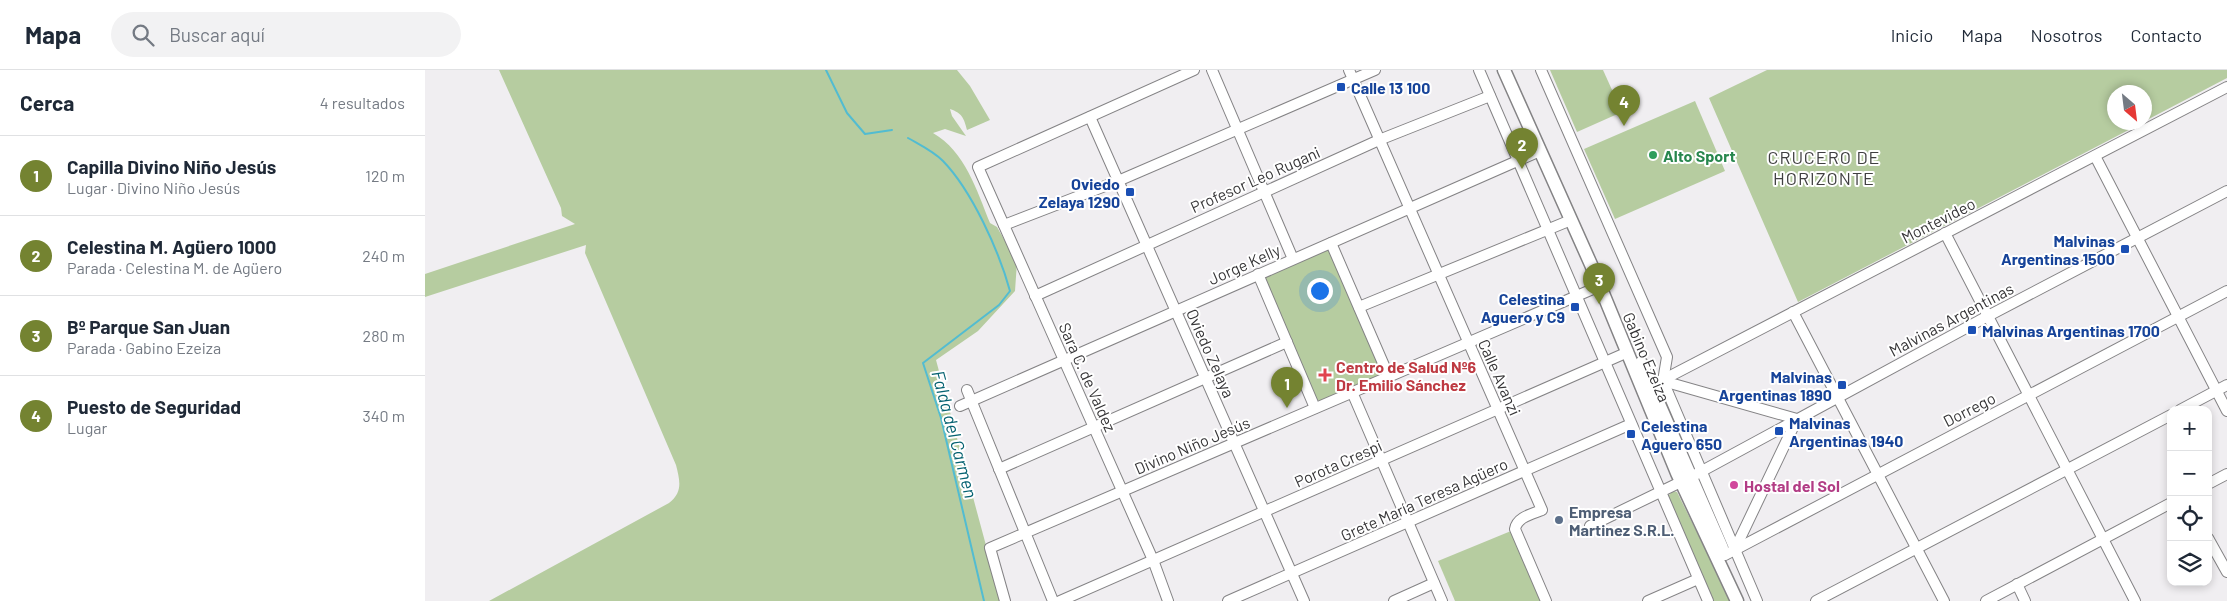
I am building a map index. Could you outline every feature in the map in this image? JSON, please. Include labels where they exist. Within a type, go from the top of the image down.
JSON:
[{"type":"main road","name":"Gabino Ezeiza","points":[[1504,70],[1686,479],[1737,601]]},
{"type":"main road","name":"Gabino Ezeiza","points":[[1513,70],[1657,383],[1686,479],[1729,553],[1745,601]]},
{"type":"street","points":[[1090,117],[1194,70]]},
{"type":"street","points":[[1212,70],[1293,259]]},
{"type":"street","points":[[1003,225],[1118,180],[1351,75],[1375,70]]},
{"type":"street","points":[[1479,70],[1707,601]]},
{"type":"street","points":[[1541,70],[1667,357],[1657,383],[1702,469],[1729,553],[1757,601]]},
{"type":"street","name":"Calle Avanzi","points":[[1351,75],[1542,510],[1521,519],[1516,524],[1515,529],[1546,601]]},
{"type":"street","name":"Montevideo","points":[[1657,383],[2227,87]]},
{"type":"street","name":"Profesor Leo Rugani","points":[[1035,296],[1146,244],[1379,140],[1490,96]]},
{"type":"street","name":"Sara C. de Valdez","points":[[1090,117],[978,167],[1153,560],[1168,601]]},
{"type":"street","name":"Oviedo Zelaya","points":[[1090,117],[1304,601]]},
{"type":"street","name":"Jorge Kelly","points":[[960,406],[1540,151]]},
{"type":"street","points":[[2095,156],[2227,411]]},
{"type":"street","name":"Malvinas Argentinas","points":[[1590,526],[1686,479],[1988,316],[2227,192]]},
{"type":"street","points":[[1359,307],[1547,228],[1571,220]]},
{"type":"street","points":[[1945,233],[2135,601]]},
{"type":"street","points":[[1331,243],[1389,377]]},
{"type":"street","points":[[1258,274],[1315,408]]},
{"type":"street","name":"Divino Niño Jesús","points":[[1005,601],[990,548],[1600,286]]},
{"type":"street","name":"Dorrego","points":[[1729,553],[2227,292]]},
{"type":"street","points":[[1793,312],[1944,601]]},
{"type":"street","points":[[999,468],[1205,376],[1287,342]]},
{"type":"street","name":"Porota Crespi","points":[[1060,601],[1628,352]]},
{"type":"street","points":[[1657,383],[1797,419],[1729,553]]},
{"type":"street","points":[[2187,406],[2227,385]]},
{"type":"street","points":[[967,390],[1053,601]]},
{"type":"street","points":[[1352,392],[1442,601]]},
{"type":"street","points":[[1816,601],[2167,417]]},
{"type":"street","name":"Grete María Teresa Agüero","points":[[1228,601],[1631,424]]},
{"type":"street","points":[[2212,482],[2227,474]]},
{"type":"street","points":[[1986,601],[2167,505]]},
{"type":"street","points":[[2210,541],[2227,572]]},
{"type":"street","points":[[1648,601],[1698,580]]},
{"type":"street","points":[[1394,601],[1434,583]]},
{"type":"street","points":[[2017,584],[2025,601]]},
{"type":"green space","points":[[499,70],[957,70],[970,86],[990,120],[967,130],[962,116],[950,109],[952,116],[966,136],[945,129],[933,133],[954,150],[962,161],[975,185],[990,223],[997,227],[1017,262],[1015,291],[978,331],[936,360],[1001,601],[489,601],[669,503],[677,495],[679,486],[676,465],[585,253],[586,245],[425,297],[425,274],[575,224],[562,216],[561,208]]},
{"type":"green space","points":[[1550,70],[1603,70],[1622,112],[1577,132]]},
{"type":"green space","points":[[1767,70],[2227,70],[2227,78],[2152,117],[2152,85],[2107,85],[2107,130],[2129,130],[1798,302],[1709,98]]},
{"type":"green space","name":"Alto Sport","points":[[1695,101],[1725,171],[1615,219],[1584,149]]},
{"type":"green space","points":[[1327,249],[1330,252],[1382,371],[1381,376],[1321,402],[1316,399],[1264,276]]},
{"type":"green space","points":[[1673,491],[1677,492],[1731,601],[1714,601],[1668,496]]},
{"type":"green space","points":[[1511,531],[1541,601],[1455,601],[1438,561]]},
{"type":"waterway","name":"Falda del Carmen","points":[[826,70],[847,113],[865,134],[892,130]]},
{"type":"waterway","name":"Falda del Carmen","points":[[908,138],[939,157],[964,188],[992,240],[1010,291],[999,305],[923,363],[941,418],[984,601]]},
{"type":"place","name":"Calle 13 100","points":[[1341,87]]},
{"type":"place","name":"Puesto de Seguridad","points":[[1624,126]]},
{"type":"place","name":"Alto Sport","points":[[1653,155]]},
{"type":"place","name":"Celestina M. Agüero 1000","points":[[1522,169]]},
{"type":"place","name":"Oviedo Zelaya 1290","points":[[1130,192]]},
{"type":"place","name":"Malvinas Argentinas 1500","points":[[2125,249]]},
{"type":"place","name":"Bº Parque San Juan","points":[[1599,304]]},
{"type":"place","name":"Celestina Aguero y C9","points":[[1575,307]]},
{"type":"place","name":"Malvinas Argentinas 1700","points":[[1972,330]]},
{"type":"place","name":"Centro de Salud Nº6 Dr. Emilio Sánchez","points":[[1325,375]]},
{"type":"place","name":"Malvinas Argentinas 1890","points":[[1842,385]]},
{"type":"place","name":"Capilla Divino Niño Jesús","points":[[1287,408]]},
{"type":"place","name":"Malvinas Argentinas 1940","points":[[1779,431]]},
{"type":"place","name":"Celestina Aguero 650","points":[[1631,434]]},
{"type":"place","name":"Hostal del Sol","points":[[1734,485]]},
{"type":"place","name":"Empresa Martinez S.R.L.","points":[[1559,520]]},
{"type":"district","name":"CRUCERO DE HORIZONTE","points":[[1824,167]]}]
